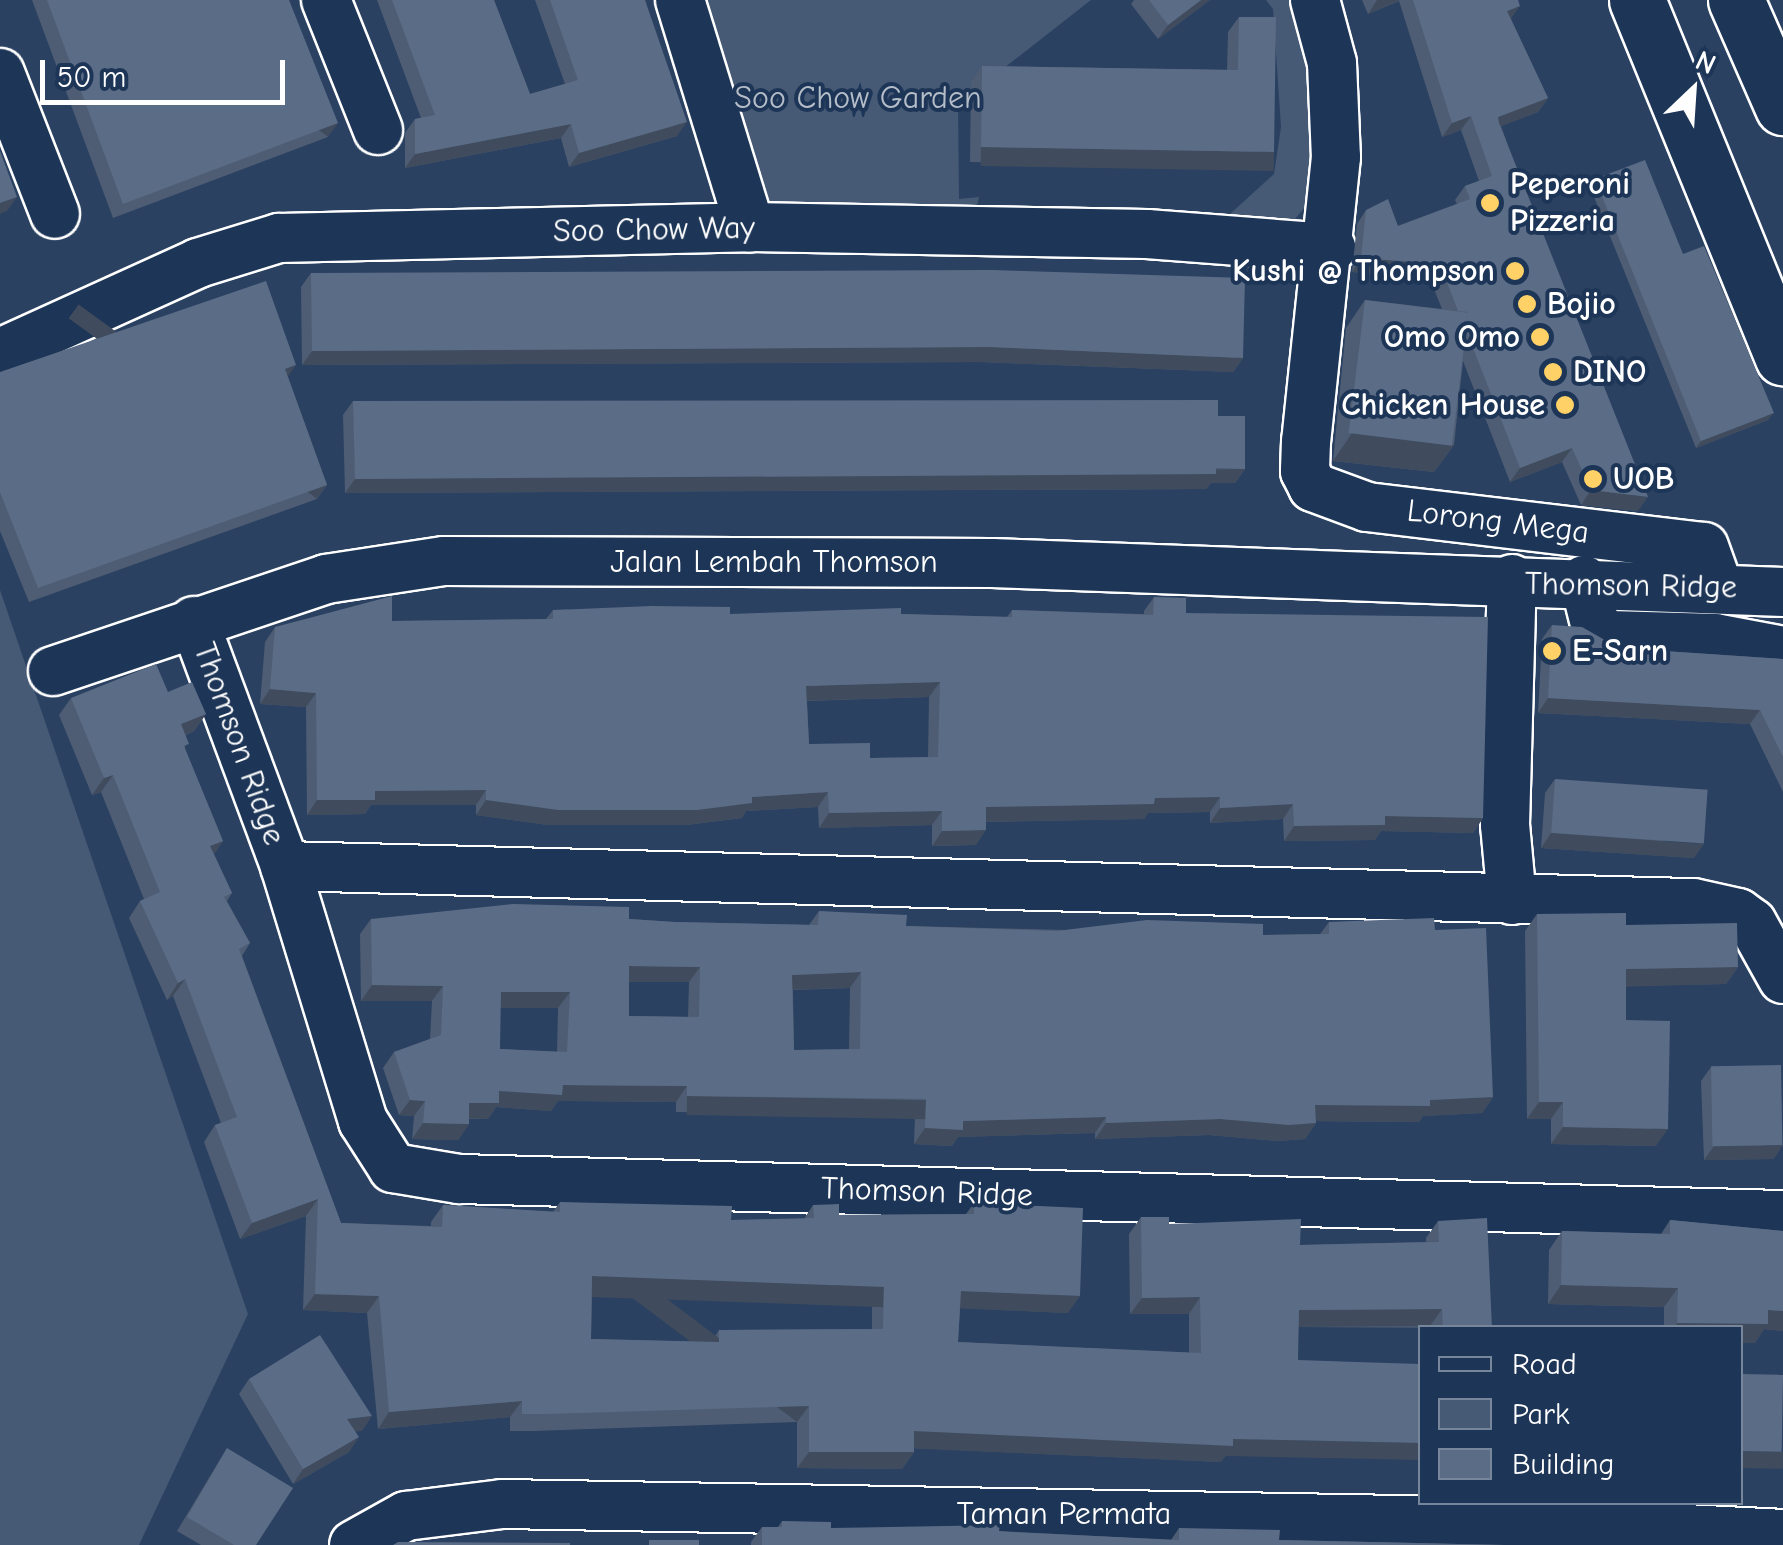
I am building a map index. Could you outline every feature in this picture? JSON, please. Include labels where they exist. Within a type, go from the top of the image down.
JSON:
[{"type":"main road","points":[[1638,0],[1783,357]]},
{"type":"main road","points":[[1736,0],[1776,71]]},
{"type":"street","points":[[326,0],[378,130]]},
{"type":"street","points":[[680,0],[750,227]]},
{"type":"street","points":[[1315,0],[1332,63],[1331,248]]},
{"type":"street","points":[[0,73],[55,214]]},
{"type":"street","name":"Soo Chow Way","points":[[0,353],[198,263],[280,238],[750,227],[1147,234],[1331,248]]},
{"type":"street","name":"Lorong Mega","points":[[1331,248],[1304,471],[1314,487],[1337,500],[1366,507],[1711,566]]},
{"type":"street","name":"Jalan Lembah Thomson","points":[[54,671],[326,579],[444,562],[992,564],[1512,579]]},
{"type":"street","name":"Thomson Ridge","points":[[1512,900],[1505,825],[1512,579],[1584,580],[1711,566],[1778,587]]},
{"type":"street","points":[[1584,580],[1596,628],[1610,635],[1716,638],[1783,651]]},
{"type":"street","name":"Thomson Ridge","points":[[194,621],[285,866],[363,1121],[393,1168],[459,1179],[1783,1215]]},
{"type":"street","name":"Thomson Ridge","points":[[285,866],[1718,906],[1752,923],[1783,979]]},
{"type":"street","name":"Taman Permata","points":[[354,1545],[406,1516],[454,1508],[722,1528],[1154,1514],[1783,1534]]},
{"type":"green space","name":"Soo Chow Garden","points":[[686,0],[1091,0],[958,104],[959,199],[979,197],[972,230],[753,228]]},
{"type":"green space","points":[[1266,0],[1291,0],[1306,38],[1316,132],[1305,207],[1275,243],[1221,239],[1231,213],[1274,174],[1281,127],[1273,9]]},
{"type":"green space","points":[[0,590],[248,1314],[139,1545],[0,1545]]},
{"type":"building","points":[[47,0],[289,0],[338,123],[123,204]]},
{"type":"building","points":[[392,0],[494,0],[530,94],[578,80],[550,0],[645,0],[687,122],[579,153],[571,124],[415,154],[415,119],[435,115]]},
{"type":"building","points":[[1149,0],[1201,0],[1168,25]]},
{"type":"building","points":[[1413,0],[1518,0],[1520,6],[1507,11],[1548,98],[1498,117],[1499,123],[1648,497],[1591,490],[1572,448],[1520,468],[1466,330],[1468,312],[1458,311],[1440,264],[1361,258],[1366,210],[1388,199],[1398,226],[1470,199],[1465,186],[1492,176],[1471,116],[1452,123]]},
{"type":"building","points":[[1239,17],[1276,17],[1274,152],[981,147],[982,66],[1238,70]]},
{"type":"building","points":[[0,151],[17,197],[0,203]]},
{"type":"building","points":[[1645,160],[1683,254],[1704,246],[1774,413],[1701,441],[1595,179]]},
{"type":"building","points":[[992,270],[1245,278],[1243,358],[990,347],[312,351],[311,273]]},
{"type":"building","points":[[266,281],[296,365],[285,369],[327,485],[38,588],[0,492],[0,372]]},
{"type":"building","points":[[1365,300],[1468,313],[1452,446],[1349,433]]},
{"type":"building","points":[[1218,400],[1218,416],[1245,416],[1245,469],[1216,468],[1216,474],[355,479],[353,401]]},
{"type":"building","points":[[392,596],[392,621],[553,619],[553,610],[651,606],[730,607],[730,614],[901,608],[901,614],[1012,617],[1012,610],[1153,615],[1154,597],[1186,598],[1186,613],[1488,617],[1483,818],[1385,816],[1385,825],[1294,826],[1293,804],[1220,808],[1220,797],[1155,798],[1154,804],[986,807],[986,830],[942,831],[942,811],[829,813],[828,792],[752,797],[752,803],[697,810],[558,810],[486,800],[486,790],[375,791],[375,800],[317,800],[316,693],[270,689],[275,627]],"holes":[[[940,682],[938,757],[870,758],[870,743],[809,744],[806,686]]]},
{"type":"building","points":[[1552,625],[1582,627],[1619,648],[1783,659],[1783,757],[1760,710],[1548,698]]},
{"type":"building","points":[[156,664],[168,692],[192,682],[206,714],[181,724],[189,744],[184,746],[223,841],[210,846],[232,893],[224,897],[250,943],[239,949],[341,1223],[442,1227],[443,1205],[560,1212],[560,1202],[732,1206],[731,1220],[814,1218],[813,1205],[839,1204],[839,1215],[974,1214],[974,1203],[1083,1208],[1080,1296],[961,1291],[958,1342],[1201,1353],[1200,1297],[1142,1298],[1141,1217],[1169,1217],[1169,1224],[1301,1219],[1300,1245],[1439,1242],[1438,1221],[1487,1218],[1492,1325],[1443,1325],[1442,1309],[1299,1310],[1298,1360],[1418,1364],[1418,1443],[1233,1439],[1233,1446],[914,1431],[914,1452],[809,1452],[809,1406],[522,1414],[522,1401],[389,1412],[379,1296],[315,1294],[318,1199],[252,1223],[215,1125],[237,1117],[185,979],[178,983],[140,901],[160,892],[113,775],[104,778],[71,698]],"holes":[[[592,1276],[884,1287],[883,1329],[719,1330],[719,1342],[591,1339]]]},
{"type":"building","points":[[1555,779],[1708,790],[1704,844],[1551,833]]},
{"type":"building","points":[[513,904],[629,907],[629,919],[675,922],[818,925],[819,911],[907,915],[906,926],[1057,931],[1147,920],[1263,924],[1263,935],[1329,934],[1329,922],[1434,918],[1435,930],[1486,928],[1493,1097],[1430,1100],[1430,1106],[1315,1105],[1316,1123],[1289,1125],[1220,1119],[1106,1123],[1106,1117],[963,1121],[963,1130],[925,1128],[926,1099],[687,1096],[687,1086],[563,1085],[562,1095],[499,1091],[499,1103],[469,1103],[469,1124],[423,1123],[425,1101],[410,1100],[394,1052],[441,1035],[443,986],[372,985],[371,919]],"holes":[[[629,966],[700,967],[699,1017],[629,1016]],[[861,972],[860,1049],[794,1050],[792,975]],[[501,992],[570,992],[567,1052],[500,1049]]]},
{"type":"building","points":[[1626,913],[1626,925],[1737,923],[1738,967],[1626,969],[1626,1020],[1670,1021],[1668,1129],[1563,1127],[1563,1102],[1539,1102],[1537,914]]},
{"type":"building","points":[[1781,1065],[1782,1145],[1712,1146],[1711,1066]]},
{"type":"building","points":[[1670,1220],[1783,1231],[1783,1311],[1768,1310],[1768,1324],[1677,1323],[1678,1288],[1561,1285],[1562,1231],[1670,1234]]},
{"type":"building","points":[[320,1335],[372,1416],[347,1419],[359,1437],[303,1469],[249,1379]]},
{"type":"building","points":[[1743,1374],[1783,1375],[1782,1452],[1743,1451]]},
{"type":"building","points":[[227,1448],[293,1488],[256,1545],[234,1545],[187,1517]]},
{"type":"building","points":[[782,1521],[831,1522],[831,1528],[1000,1525],[999,1531],[1010,1532],[1179,1540],[1179,1528],[1280,1530],[1279,1540],[1505,1545],[762,1545],[762,1527],[782,1527]]},
{"type":"building","points":[[649,1540],[699,1540],[699,1545],[649,1545]]},
{"type":"building","points":[[570,1543],[570,1545],[393,1545]]},
{"type":"place","name":"Peperoni Pizzeria","points":[[1490,203]]},
{"type":"place","name":"Kushi @ Thompson","points":[[1515,271]]},
{"type":"place","name":"Bojio","points":[[1527,304]]},
{"type":"place","name":"Omo Omo","points":[[1540,337]]},
{"type":"place","name":"DINO","points":[[1553,372]]},
{"type":"place","name":"Chicken House","points":[[1565,405]]},
{"type":"place","name":"UOB","points":[[1593,479]]},
{"type":"place","name":"E-Sarn","points":[[1552,651]]}]
